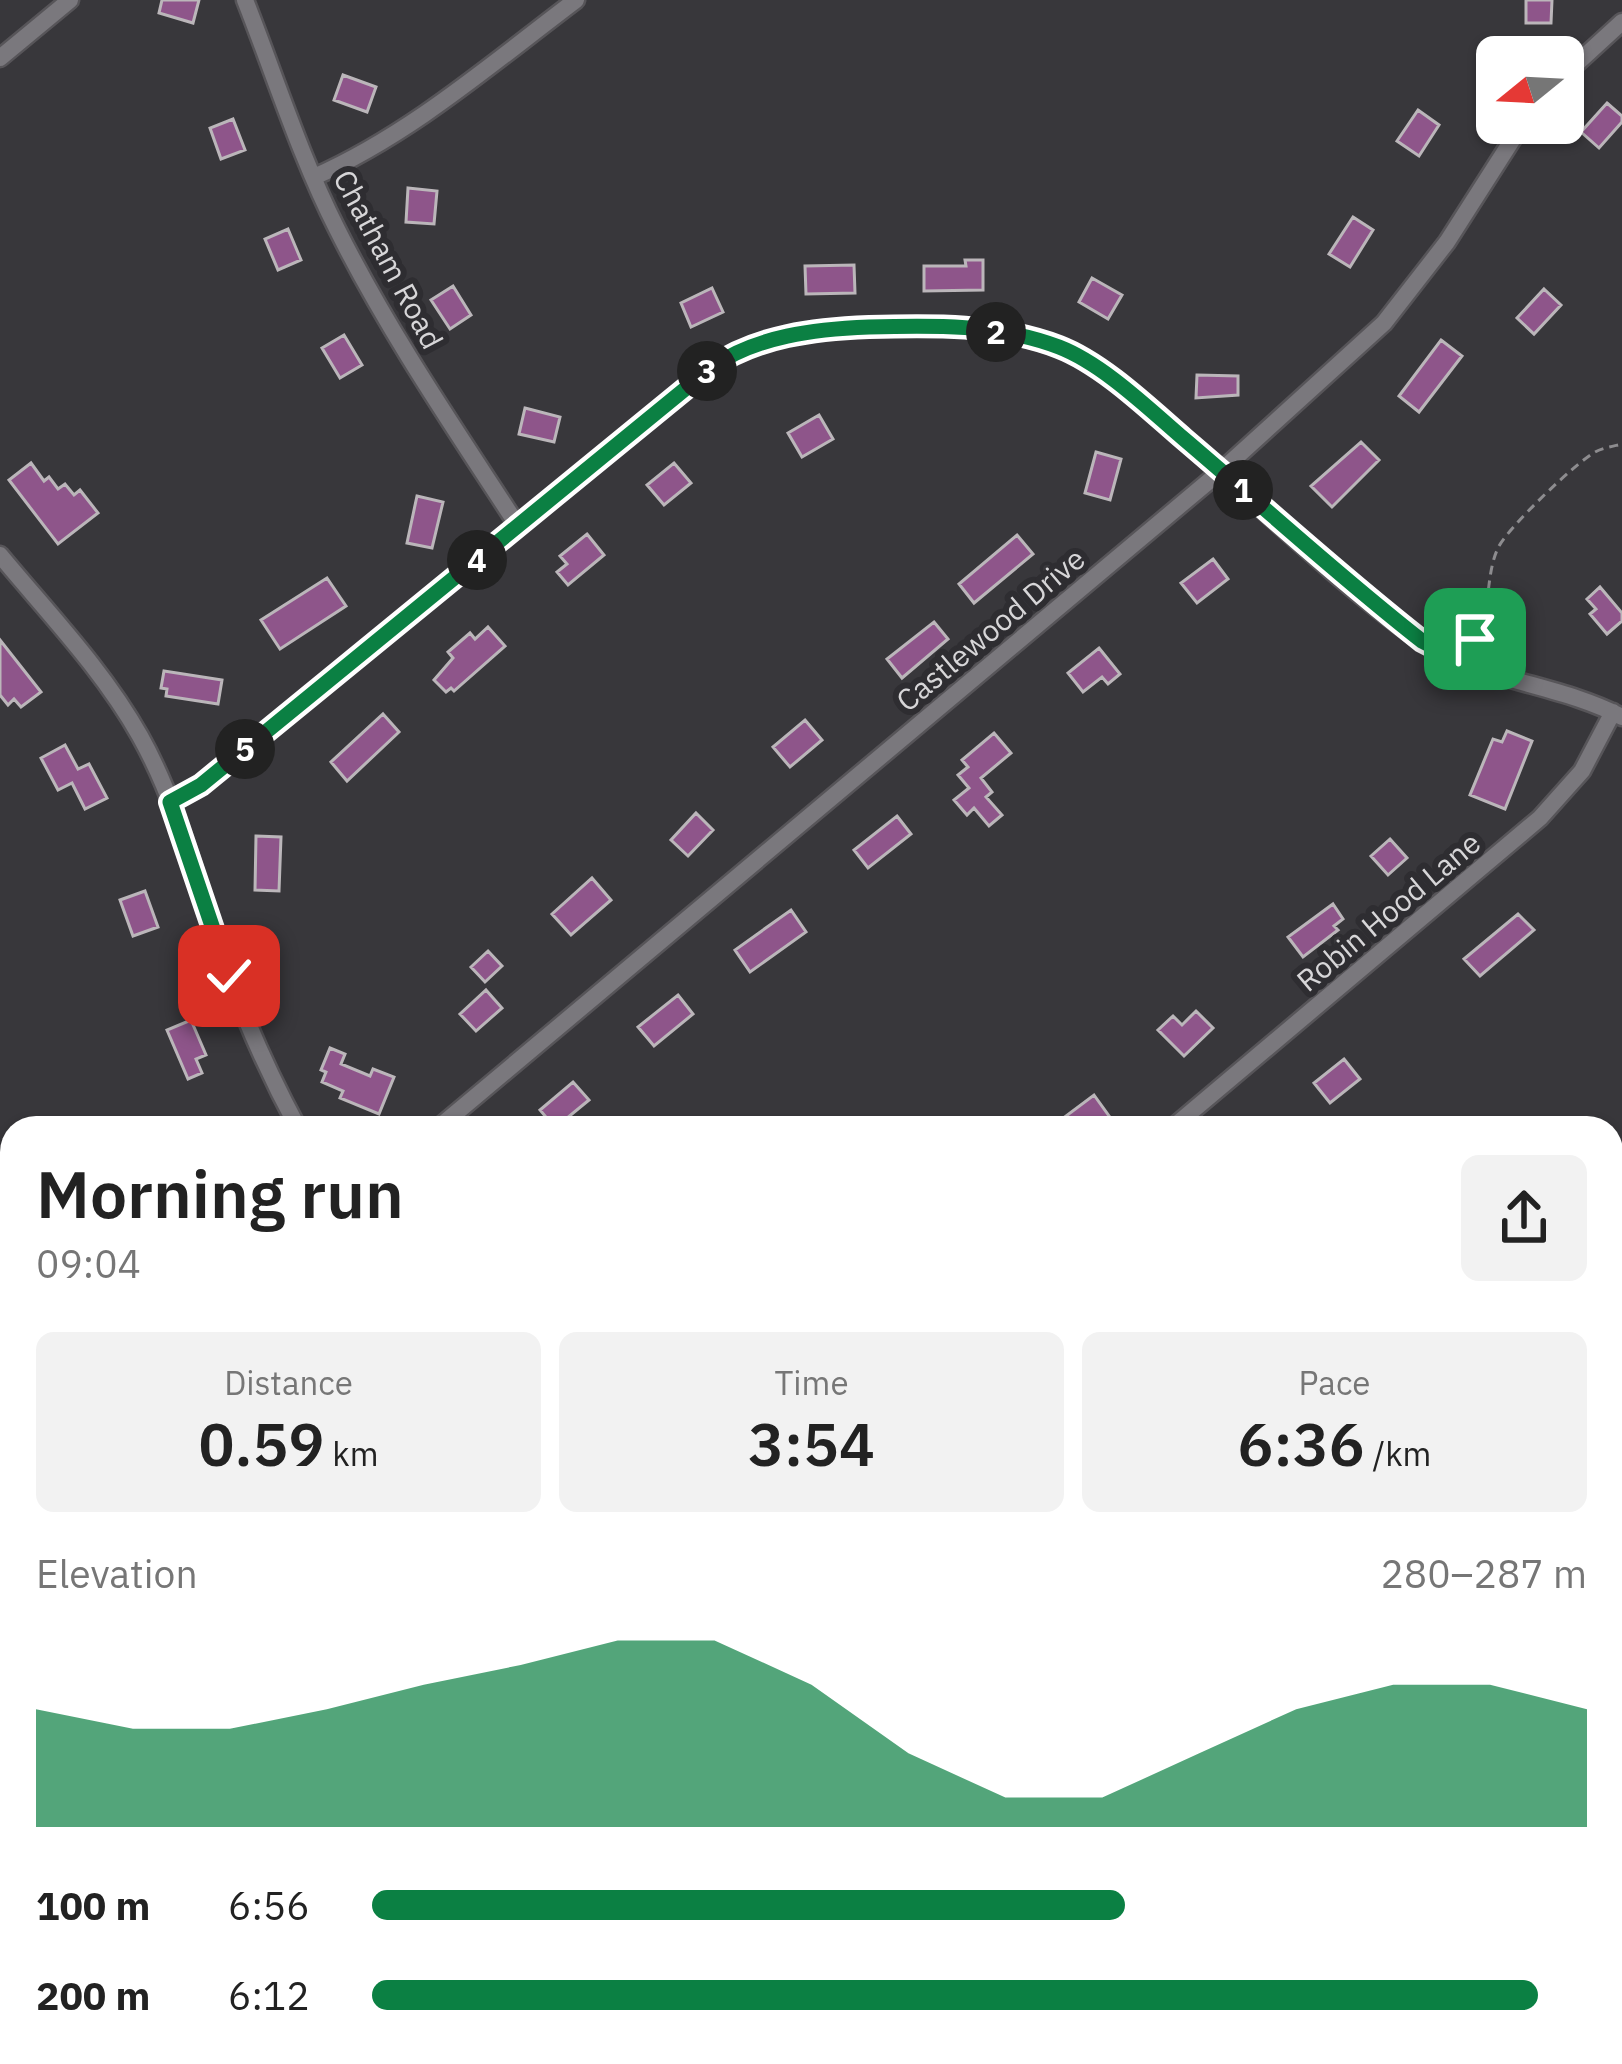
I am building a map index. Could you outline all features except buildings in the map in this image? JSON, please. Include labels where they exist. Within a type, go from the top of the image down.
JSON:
[{"type":"street","points":[[0,58],[70,0]]},
{"type":"street","name":"Chatham Road","points":[[245,0],[314,177],[380,311],[518,526]]},
{"type":"street","points":[[314,177],[369,152],[576,0]]},
{"type":"street","points":[[1584,57],[1622,22]]},
{"type":"street","name":"Castlewood Drive","points":[[452,1116],[1221,471],[1384,322],[1447,242],[1510,144]]},
{"type":"street","points":[[170,802],[201,785],[735,351],[840,328],[986,329],[1062,348],[1122,386],[1422,641],[1485,672],[1618,714]]},
{"type":"street","points":[[0,555],[103,679],[141,737],[170,802],[229,976],[292,1116]]},
{"type":"street","name":"Robin Hood Lane","points":[[1186,1116],[1540,818],[1582,771],[1618,714]]},
{"type":"path","points":[[1455,658],[1475,639],[1499,546],[1523,517],[1594,452],[1622,444]]},
{"type":"route","points":[[229,976],[170,802],[201,785],[712,367],[735,351],[770,340],[840,328],[908,326],[986,329],[1062,348],[1122,386],[1422,641],[1455,658],[1475,639]]}]
